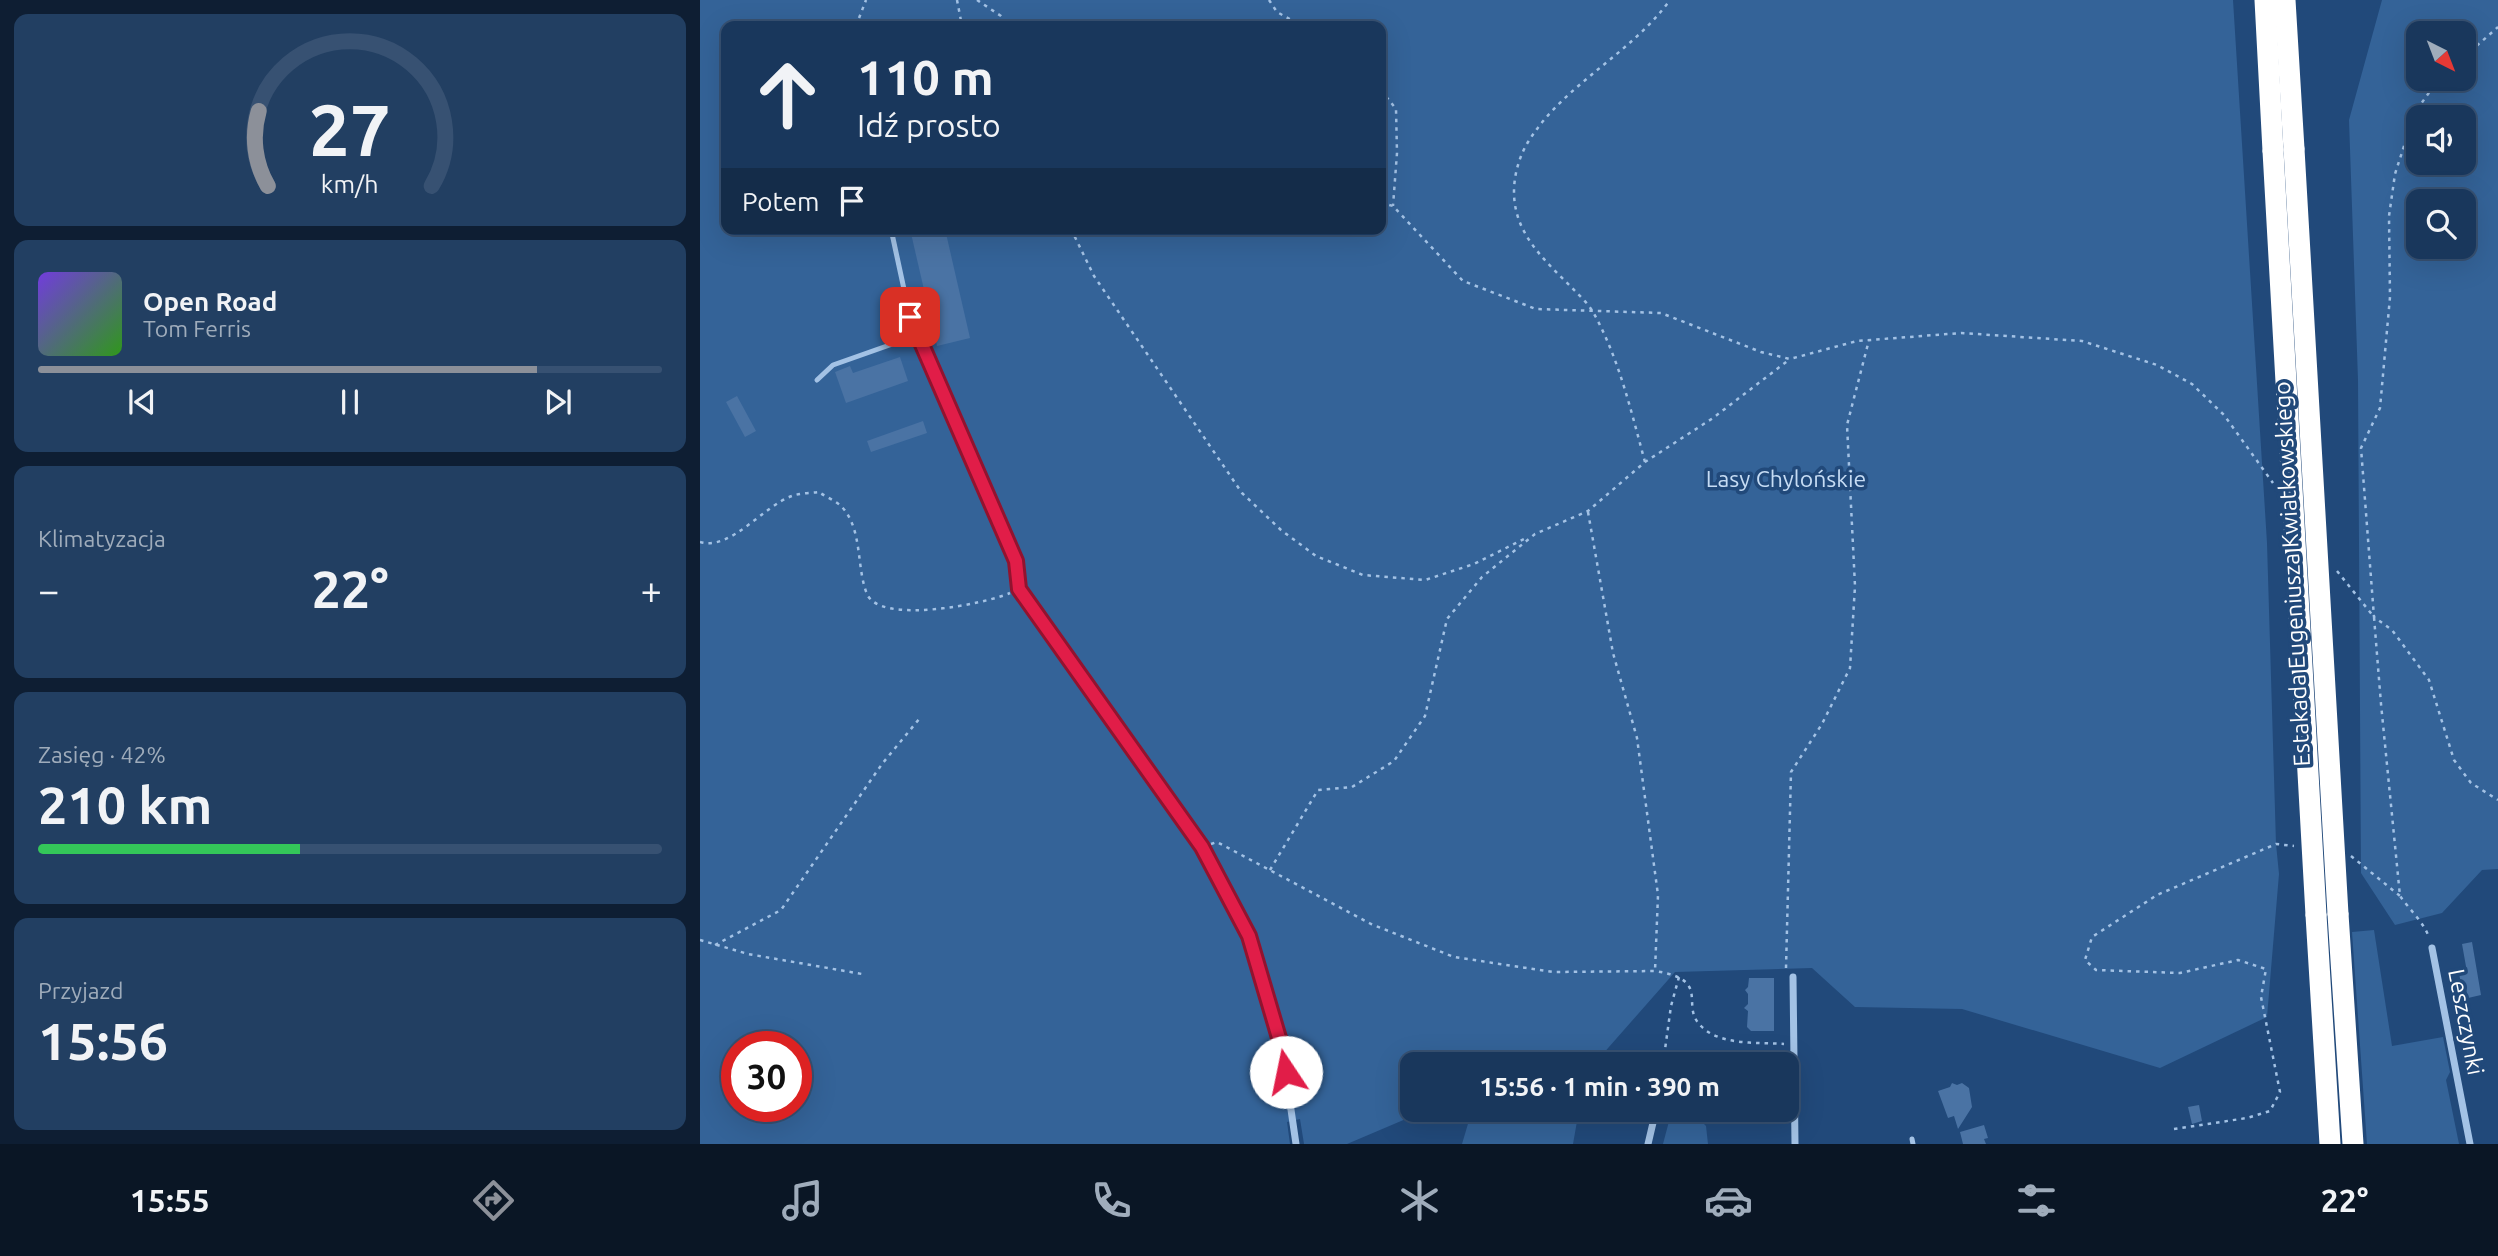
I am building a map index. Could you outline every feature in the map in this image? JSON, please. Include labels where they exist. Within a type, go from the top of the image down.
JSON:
[{"type":"highway","name":"Estakada Eugeniusza Kwiatkowskiego","points":[[2265,0],[2330,1144]]},
{"type":"highway","name":"Estakada Eugeniusza Kwiatkowskiego","points":[[2286,0],[2353,1144]]},
{"type":"street","points":[[1202,847],[1249,936],[1282,1048],[1296,1144]]},
{"type":"street","name":"Leszczynki","points":[[2432,948],[2470,1144]]},
{"type":"street","points":[[1793,977],[1795,1144]]},
{"type":"street","points":[[1648,1144],[1653,1122]]},
{"type":"lane","points":[[892,235],[910,317],[1016,561],[1019,589],[1202,847]]},
{"type":"lane","points":[[817,380],[833,365],[918,335]]},
{"type":"path","points":[[858,21],[866,0]]},
{"type":"path","points":[[957,0],[961,21]]},
{"type":"path","points":[[977,0],[1006,21]]},
{"type":"path","points":[[1269,0],[1277,12],[1293,21]]},
{"type":"path","points":[[1645,462],[1619,368],[1592,310],[1528,241],[1514,208],[1514,175],[1527,142],[1546,119],[1582,81],[1633,41],[1670,0]]},
{"type":"path","points":[[2476,46],[2498,27]]},
{"type":"path","points":[[2400,896],[2381,704],[2361,448],[2380,408],[2390,297],[2389,216],[2395,174],[2415,112],[2430,91]]},
{"type":"path","points":[[1386,96],[1396,108],[1397,153],[1393,205]]},
{"type":"path","points":[[1386,204],[1393,205],[1464,281],[1536,309],[1661,313],[1761,352],[1790,359]]},
{"type":"path","points":[[1074,235],[1094,276],[1242,493],[1281,530],[1316,556],[1363,575],[1425,580],[1474,564],[1588,511],[1645,462],[1713,418],[1790,359],[1857,341],[1961,333],[2082,341],[2157,365],[2192,384],[2224,415],[2280,492]]},
{"type":"path","points":[[1793,977],[1793,970],[1786,968],[1791,772],[1822,724],[1850,668],[1855,586],[1847,425],[1869,340]]},
{"type":"path","points":[[700,542],[709,545],[734,535],[771,507],[793,495],[819,492],[842,507],[853,528],[868,596],[879,606],[896,609],[950,608],[995,599],[1019,589]]},
{"type":"path","points":[[1588,511],[1613,653],[1637,738],[1658,895],[1656,971]]},
{"type":"path","points":[[1270,870],[1318,790],[1352,787],[1394,761],[1424,716],[1447,619],[1482,577],[1535,534]]},
{"type":"path","points":[[2333,565],[2374,617],[2392,630],[2429,680],[2454,760],[2471,782],[2498,800]]},
{"type":"path","points":[[715,945],[782,910],[874,775],[920,718]]},
{"type":"path","points":[[1202,847],[1217,842],[1371,924],[1454,957],[1553,972],[1656,971],[1679,977],[1690,987],[1696,1020],[1702,1028],[1717,1037],[1794,1045]]},
{"type":"path","points":[[2174,1129],[2248,1118],[2270,1111],[2280,1093],[2261,997],[2266,969],[2238,960],[2180,973],[2096,970],[2085,960],[2092,937],[2157,895],[2276,844],[2300,847]]},
{"type":"path","points":[[2346,852],[2400,896],[2414,917],[2427,929],[2432,948]]},
{"type":"path","points":[[700,940],[748,954],[862,974]]},
{"type":"path","points":[[1665,1052],[1671,1006],[1679,977]]},
{"type":"green space","name":"Lasy Chylońskie","points":[[700,0],[2233,0],[2267,543],[2279,874],[2267,1017],[2160,1068],[1962,1009],[1855,1007],[1812,968],[1675,972],[1605,1052],[1400,1052],[1400,1121],[1347,1144],[1304,1144],[1300,1119],[1287,1122],[1290,1144],[700,1144]]},
{"type":"green space","points":[[2382,0],[2498,0],[2498,869],[2482,870],[2442,913],[2395,925],[2361,873],[2358,380],[2349,120]]},
{"type":"green space","points":[[2374,930],[2392,1046],[2443,1037],[2450,1072],[2446,1080],[2459,1144],[2367,1144],[2352,932]]},
{"type":"green space","points":[[1469,1122],[1577,1122],[1573,1144],[1462,1144]]},
{"type":"green space","points":[[1669,1122],[1702,1122],[1706,1126],[1708,1144],[1663,1144]]},
{"type":"building","points":[[911,235],[946,235],[970,338],[937,346]]},
{"type":"building","points":[[900,357],[908,381],[846,403],[835,372],[850,366],[853,373]]},
{"type":"building","points":[[737,396],[756,431],[745,437],[726,402]]},
{"type":"building","points":[[923,421],[927,433],[871,452],[867,441]]},
{"type":"building","points":[[2472,942],[2481,995],[2468,998],[2466,989],[2462,990],[2459,973],[2467,972],[2462,944]]},
{"type":"building","points":[[1749,978],[1774,978],[1774,1031],[1751,1031],[1747,1027],[1748,1011],[1744,1008],[1748,1004],[1745,990]]},
{"type":"building","points":[[1952,1083],[1962,1083],[1969,1088],[1972,1107],[1958,1129],[1954,1116],[1948,1118],[1938,1091],[1950,1087]]},
{"type":"building","points":[[2199,1105],[2202,1121],[2192,1124],[2188,1107]]},
{"type":"building","points":[[1984,1125],[1988,1138],[1984,1139],[1986,1144],[1963,1144],[1960,1132]]},
{"type":"route","points":[[910,317],[1016,561],[1019,589],[1202,847],[1249,936],[1282,1048],[1286,1072]]}]
